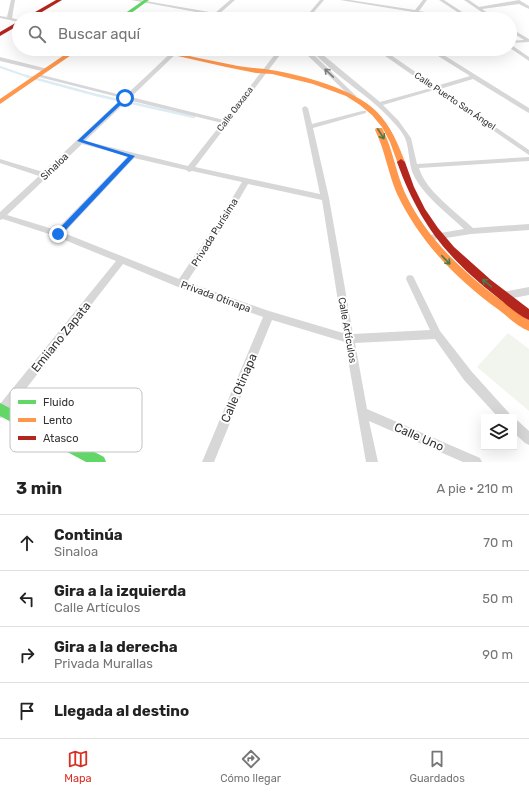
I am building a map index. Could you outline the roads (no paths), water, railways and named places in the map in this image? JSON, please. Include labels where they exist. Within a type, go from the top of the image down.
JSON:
[{"type":"street","points":[[9,19],[13,0]]},
{"type":"street","points":[[39,12],[60,0]]},
{"type":"street","points":[[133,0],[201,12]]},
{"type":"street","points":[[219,12],[233,0]]},
{"type":"street","points":[[312,12],[322,0]]},
{"type":"street","points":[[342,0],[417,10]]},
{"type":"street","points":[[359,0],[430,12]]},
{"type":"street","points":[[417,10],[425,0]]},
{"type":"street","points":[[441,0],[458,12]]},
{"type":"street","points":[[466,0],[484,12]]},
{"type":"street","points":[[130,12],[145,1]]},
{"type":"street","points":[[478,8],[518,1],[529,8]]},
{"type":"street","points":[[0,17],[12,20]]},
{"type":"street","points":[[0,34],[12,26]]},
{"type":"street","points":[[517,33],[529,41]]},
{"type":"street","points":[[517,42],[529,41]]},
{"type":"street","points":[[517,51],[529,59]]},
{"type":"street","points":[[0,102],[67,56]]},
{"type":"street","name":"Sinaloa","points":[[1,216],[170,56]]},
{"type":"street","points":[[195,56],[332,90],[354,97]]},
{"type":"street","name":"Calle Oaxaca","points":[[190,170],[260,72],[275,56]]},
{"type":"street","points":[[312,56],[354,97],[378,116],[386,127],[401,157],[405,176],[412,195],[439,237],[455,255],[502,296],[529,315]]},
{"type":"street","points":[[321,56],[393,118],[406,134],[411,147],[414,166],[419,178],[471,231]]},
{"type":"street","name":"Calle Puerto San Ángel","points":[[389,56],[529,153]]},
{"type":"street","points":[[440,56],[472,77],[529,111]]},
{"type":"street","points":[[0,59],[46,70]]},
{"type":"street","points":[[38,76],[225,122]]},
{"type":"street","points":[[378,105],[472,77]]},
{"type":"street","points":[[332,90],[364,112],[379,131],[385,141],[401,193],[416,221],[439,253],[491,301],[529,326]]},
{"type":"street","name":"Calle Artículos","points":[[305,108],[325,198],[372,462]]},
{"type":"street","points":[[309,127],[364,112]]},
{"type":"street","points":[[79,141],[190,170],[246,180],[325,198]]},
{"type":"street","points":[[58,234],[132,156]]},
{"type":"street","points":[[414,166],[529,159]]},
{"type":"street","points":[[0,161],[45,175]]},
{"type":"street","name":"Privada Purísima","points":[[181,284],[223,220],[246,180]]},
{"type":"street","name":"Privada Otinapa","points":[[1,216],[58,234],[121,261],[181,284],[269,315],[350,339],[437,334]]},
{"type":"street","points":[[428,238],[471,231],[529,227]]},
{"type":"street","name":"Emiiano Zapata","points":[[19,388],[121,261]]},
{"type":"street","points":[[410,279],[437,334],[468,376],[502,414]]},
{"type":"street","points":[[502,296],[529,291]]},
{"type":"street","name":"Calle Otinapa","points":[[208,462],[269,315]]},
{"type":"street","name":"Emiiano Zapata","points":[[1,410],[10,399]]},
{"type":"street","points":[[1,410],[10,415]]},
{"type":"street","name":"Calle Uno","points":[[362,412],[476,462]]},
{"type":"street","points":[[517,428],[529,439]]},
{"type":"street","points":[[80,452],[99,462]]},
{"type":"waterway","points":[[0,67],[26,76]]},
{"type":"waterway","points":[[26,76],[96,95],[194,117]]}]
